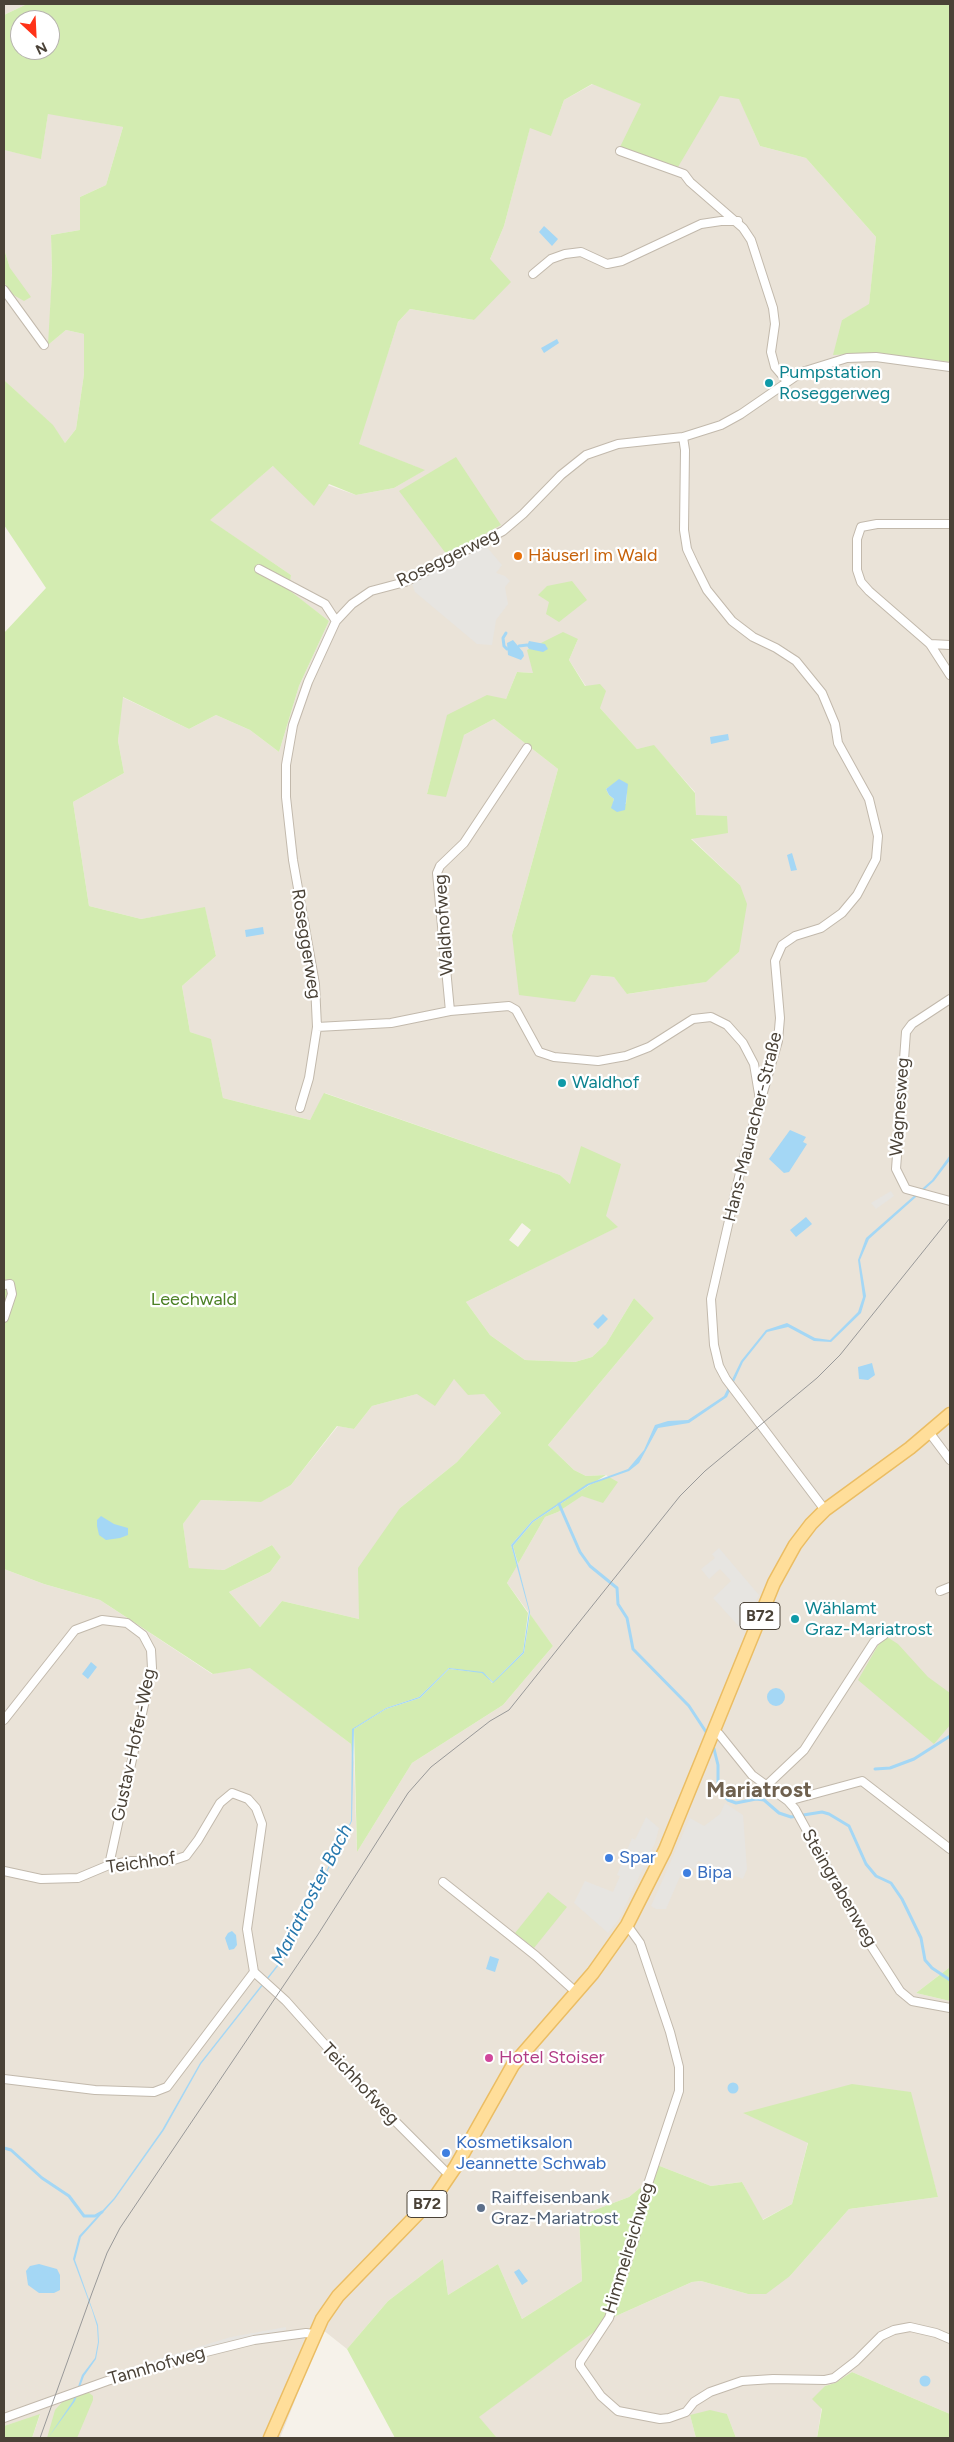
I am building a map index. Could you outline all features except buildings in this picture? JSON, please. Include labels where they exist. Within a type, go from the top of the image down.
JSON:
[{"type":"main road","name":"B72","points":[[270,2438],[314,2334],[338,2296],[412,2221],[450,2176],[513,2065],[577,1993],[627,1925],[664,1850],[780,1569],[800,1537],[825,1510],[950,1414]]},
{"type":"street","points":[[620,151],[684,174],[690,182],[738,221],[751,240],[773,308],[775,324],[771,352],[775,368],[786,381]]},
{"type":"street","points":[[533,274],[550,259],[565,254],[581,252],[607,264],[622,261],[701,224],[738,221]]},
{"type":"street","points":[[4,290],[44,345]]},
{"type":"street","name":"Roseggerweg","points":[[300,1108],[308,1078],[317,1027],[315,984],[302,915],[287,812],[286,765],[293,725],[308,682],[336,621],[352,604],[371,591],[405,582],[503,531],[523,514],[561,475],[586,455],[618,444],[683,437],[721,424],[765,398],[786,381],[802,372],[847,358],[876,357],[950,366]]},
{"type":"street","name":"Hans-Mauracher-Straße","points":[[683,437],[685,450],[684,530],[687,549],[694,564],[707,590],[732,621],[753,637],[776,648],[796,661],[822,693],[835,724],[838,743],[869,799],[878,836],[876,859],[857,895],[842,913],[821,928],[795,936],[782,945],[775,961],[780,1018],[778,1041],[742,1164],[711,1299],[714,1345],[719,1366],[726,1379],[825,1510]]},
{"type":"street","points":[[950,524],[877,524],[861,527],[857,539],[857,570],[861,582],[930,644],[950,675]]},
{"type":"street","points":[[259,569],[325,604],[336,621]]},
{"type":"street","points":[[930,644],[950,646]]},
{"type":"street","name":"Waldhofweg","points":[[450,1011],[437,873],[440,866],[464,843],[526,748]]},
{"type":"street","name":"Wagnesweg","points":[[950,999],[912,1024],[906,1032],[896,1169],[902,1184],[908,1190],[950,1201]]},
{"type":"street","points":[[317,1027],[391,1023],[450,1011],[509,1006],[516,1010],[539,1052],[554,1057],[598,1061],[626,1056],[649,1047],[693,1019],[711,1017],[727,1025],[743,1042],[754,1064],[760,1102]]},
{"type":"street","points":[[4,1318],[12,1294],[7,1285]]},
{"type":"street","points":[[929,1432],[950,1460]]},
{"type":"street","points":[[940,1591],[950,1587]]},
{"type":"street","name":"Gustav-Hofer-Weg","points":[[4,1720],[75,1630],[102,1620],[127,1623],[142,1635],[152,1650],[152,1668],[109,1865]]},
{"type":"street","points":[[766,1786],[804,1750],[874,1642],[884,1635]]},
{"type":"street","name":"Steingrabenweg","points":[[710,1740],[719,1734],[741,1764],[766,1786],[788,1801],[795,1809],[866,1938],[900,1991],[912,2002],[950,2008]]},
{"type":"street","points":[[788,1801],[862,1781],[950,1849]]},
{"type":"street","name":"Teichhof","points":[[4,1871],[41,1879],[78,1878],[109,1865],[131,1861],[172,1862],[186,1856],[220,1803],[232,1793],[248,1799],[256,1808],[262,1824],[247,1928],[257,1974]]},
{"type":"street","points":[[443,1882],[536,1956],[577,1993]]},
{"type":"street","name":"Himmelreichweg","points":[[627,1925],[640,1943],[670,2032],[679,2067],[680,2091],[644,2193],[635,2237],[609,2318],[580,2362],[580,2366],[601,2396],[618,2411],[660,2419],[669,2418],[686,2412],[694,2402],[710,2392],[742,2381],[773,2379],[825,2380],[834,2378],[856,2361],[881,2336],[894,2330],[910,2327],[936,2333],[950,2339]]},
{"type":"street","points":[[4,2079],[95,2090],[154,2092],[167,2087],[257,1974]]},
{"type":"street","name":"Teichhofweg","points":[[257,1974],[272,1987],[377,2103],[450,2176]]},
{"type":"street","name":"Tannhofweg","points":[[4,2418],[86,2388],[186,2357],[254,2340],[306,2333],[314,2334]]},
{"type":"shaded area","points":[[4,4],[27,4],[10,10],[10,12],[4,15]]},
{"type":"shaded area","points":[[593,84],[679,119],[720,96],[739,98],[760,146],[806,158],[876,237],[869,305],[842,320],[876,353],[950,362],[950,1967],[916,1993],[950,2001],[950,2414],[852,2372],[835,2383],[825,2386],[817,2438],[736,2438],[727,2414],[690,2415],[696,2438],[497,2438],[478,2417],[616,2316],[692,2282],[701,2281],[748,2294],[790,2276],[849,2209],[938,2197],[922,2141],[744,2113],[808,2142],[792,2204],[762,2220],[742,2182],[711,2186],[652,2163],[646,2183],[629,2197],[579,2216],[582,2281],[522,2319],[498,2264],[448,2295],[443,2259],[388,2301],[347,2349],[323,2330],[280,2438],[32,2438],[40,2415],[4,2426],[4,1569],[44,1584],[100,1600],[212,1674],[250,1667],[351,1744],[354,1762],[357,1852],[412,1763],[503,1705],[553,1646],[507,1583],[545,1517],[558,1512],[609,1477],[606,1475],[586,1476],[574,1470],[548,1445],[654,1318],[634,1298],[606,1344],[592,1357],[575,1362],[525,1360],[490,1335],[466,1302],[617,1227],[560,1175],[325,1093],[310,1120],[223,1098],[211,1040],[190,1032],[182,986],[216,956],[205,908],[141,919],[89,906],[73,802],[124,773],[118,741],[122,697],[189,729],[216,715],[250,730],[279,752],[299,686],[329,621],[288,590],[291,575],[209,520],[273,466],[356,495],[394,488],[424,470],[358,444],[398,322],[410,309],[474,320],[490,259],[504,226],[530,127],[551,135],[564,100]],"holes":[[[578,639],[569,660],[600,708],[637,749],[654,746],[695,792],[696,815],[691,838],[740,885],[739,952],[705,982],[628,994],[614,977],[591,975],[512,935],[558,769],[494,719],[464,735],[427,794],[448,715],[506,699],[517,672],[533,673]]]},
{"type":"shaded area","points":[[48,113],[123,127],[106,185],[80,197],[80,230],[51,235],[52,273],[49,344],[66,330],[84,334],[84,374],[76,429],[65,443],[52,425],[4,380],[4,282],[10,293],[10,268],[4,249],[4,150],[41,158]]},
{"type":"shaded area","name":"Häuserl im Wald","points":[[486,546],[502,565],[496,573],[505,576],[510,581],[505,587],[508,604],[496,620],[492,645],[477,644],[415,592],[412,584]]},
{"type":"shaded area","points":[[891,1191],[894,1196],[876,1209],[871,1203]]},
{"type":"shaded area","points":[[454,1379],[484,1394],[501,1413],[457,1462],[400,1508],[359,1619],[282,1601],[260,1627],[229,1592],[270,1572],[281,1557],[272,1545],[224,1570],[189,1569],[183,1524],[201,1500],[260,1502],[291,1485],[338,1426],[354,1429],[372,1406],[417,1394]]},
{"type":"shaded area","points":[[719,1548],[759,1595],[743,1631],[713,1598],[731,1581],[720,1569],[709,1579],[701,1569],[715,1558],[712,1554]]},
{"type":"shaded area","points":[[725,1803],[743,1815],[747,1869],[743,1879],[698,1861],[695,1869],[685,1865],[666,1909],[656,1909],[651,1906],[690,1818],[704,1826],[720,1814]]},
{"type":"shaded area","points":[[646,1817],[659,1828],[655,1843],[619,1919],[608,1933],[574,1903],[585,1881],[613,1892],[620,1876],[617,1875],[632,1838],[635,1840]]},
{"type":"shaded area","points":[[286,2327],[286,2330],[232,2341],[113,2376],[112,2373],[231,2337]]},
{"type":"green space","name":"Leechwald","points":[[27,4],[950,4],[950,362],[876,353],[833,355],[842,320],[869,304],[876,237],[806,158],[760,146],[739,99],[720,96],[678,167],[620,147],[641,104],[592,84],[564,100],[551,136],[530,128],[504,226],[490,259],[511,282],[474,320],[410,309],[398,322],[359,444],[425,470],[394,488],[356,495],[329,484],[314,506],[273,466],[210,520],[291,575],[289,590],[329,621],[299,686],[279,752],[250,730],[216,715],[189,729],[123,697],[118,741],[124,773],[73,802],[89,906],[141,919],[205,907],[216,956],[182,986],[190,1032],[211,1039],[223,1098],[310,1120],[324,1093],[560,1175],[570,1184],[581,1146],[621,1164],[606,1216],[618,1227],[466,1302],[490,1335],[525,1360],[575,1362],[592,1357],[606,1344],[634,1298],[654,1318],[548,1445],[574,1470],[586,1476],[606,1475],[532,1521],[511,1545],[517,1566],[507,1583],[528,1613],[523,1652],[493,1682],[485,1674],[492,1683],[524,1653],[530,1614],[553,1646],[503,1705],[412,1763],[357,1852],[354,1729],[386,1709],[420,1698],[449,1669],[475,1672],[449,1668],[419,1697],[386,1708],[353,1729],[352,1754],[351,1744],[250,1668],[213,1674],[100,1600],[44,1584],[4,1569],[4,633],[46,588],[4,525],[4,380],[53,425],[65,443],[76,429],[84,374],[84,334],[66,330],[48,345],[52,273],[51,235],[80,230],[80,197],[106,185],[123,127],[48,114],[41,159],[4,150],[4,15],[10,12],[10,60],[60,60],[60,10],[14,10]],"holes":[[[522,1223],[531,1230],[518,1247],[509,1240]],[[454,1379],[468,1395],[484,1394],[501,1413],[457,1462],[400,1508],[358,1568],[359,1619],[282,1601],[260,1627],[229,1592],[270,1572],[281,1557],[272,1545],[224,1570],[189,1568],[183,1524],[201,1500],[261,1502],[291,1485],[337,1426],[354,1429],[372,1406],[417,1394],[435,1406]]]},
{"type":"green space","points":[[4,249],[10,268],[31,297],[24,301],[10,293],[4,282]]},
{"type":"green space","points":[[456,457],[501,525],[447,555],[399,491]]},
{"type":"green space","points":[[572,581],[587,600],[559,622],[546,614],[549,602],[538,595],[547,586]]},
{"type":"green space","points":[[563,632],[578,639],[569,660],[585,686],[600,684],[606,691],[600,708],[637,749],[654,745],[695,793],[696,815],[727,816],[728,833],[691,839],[740,885],[747,904],[739,952],[706,982],[627,994],[614,977],[591,975],[575,1002],[519,995],[512,935],[558,769],[494,719],[464,735],[446,797],[427,794],[447,715],[487,695],[506,699],[517,672],[533,673],[527,650]],"holes":[[[612,785],[627,790],[626,804],[613,803],[614,799],[606,789]]]},
{"type":"green space","points":[[609,1477],[618,1482],[603,1503],[582,1496],[558,1512],[545,1517],[518,1564],[513,1546],[533,1522],[589,1485]]},
{"type":"green space","points":[[884,1635],[898,1644],[928,1677],[950,1693],[950,1725],[934,1744],[858,1680]]},
{"type":"green space","points":[[548,1892],[567,1907],[534,1948],[515,1933]]},
{"type":"green space","points":[[950,1967],[950,2001],[916,1993]]},
{"type":"green space","points":[[852,2084],[911,2092],[938,2197],[849,2209],[790,2276],[766,2294],[748,2294],[701,2281],[692,2282],[616,2316],[479,2417],[497,2438],[395,2438],[347,2349],[388,2301],[443,2259],[448,2295],[498,2264],[522,2319],[582,2281],[579,2216],[629,2197],[646,2183],[652,2163],[711,2186],[742,2182],[763,2220],[792,2204],[808,2143],[743,2113]]},
{"type":"green space","points":[[852,2372],[950,2414],[950,2438],[817,2438],[822,2409],[812,2399],[825,2386],[835,2383]]},
{"type":"green space","points":[[88,2392],[93,2396],[93,2400],[77,2438],[47,2438],[55,2410],[65,2399]]},
{"type":"green space","points":[[710,2410],[727,2414],[736,2438],[696,2438],[690,2415]]},
{"type":"green space","points":[[40,2414],[32,2438],[4,2438],[4,2426]]},
{"type":"water","points":[[544,226],[558,239],[552,246],[539,232]]},
{"type":"water","points":[[557,339],[559,343],[544,353],[541,348]]},
{"type":"water","points":[[513,640],[523,652],[524,656],[521,660],[508,655],[507,643]]},
{"type":"water","points":[[529,641],[545,644],[548,649],[543,652],[529,649],[527,646]]},
{"type":"water","points":[[728,734],[729,740],[711,744],[710,737]]},
{"type":"water","points":[[619,779],[628,784],[625,810],[617,812],[611,808],[614,799],[606,789]]},
{"type":"water","points":[[792,853],[797,870],[791,871],[787,855]]},
{"type":"water","points":[[263,927],[264,934],[246,937],[245,930]]},
{"type":"water","points":[[790,1130],[806,1137],[803,1142],[807,1144],[789,1172],[784,1173],[769,1159]]},
{"type":"water","points":[[950,1155],[950,1160],[934,1181],[869,1239],[860,1260],[866,1296],[861,1313],[831,1342],[814,1341],[788,1327],[767,1332],[743,1362],[727,1397],[689,1423],[658,1428],[639,1463],[629,1471],[589,1485],[533,1522],[513,1546],[530,1612],[524,1653],[493,1683],[482,1673],[449,1669],[420,1698],[386,1709],[354,1729],[352,1821],[286,1956],[201,2064],[164,2130],[115,2199],[81,2237],[75,2260],[98,2325],[99,2342],[96,2359],[84,2376],[75,2401],[48,2438],[73,2401],[82,2375],[95,2358],[98,2342],[97,2326],[73,2259],[79,2236],[114,2198],[162,2130],[200,2063],[285,1955],[351,1821],[352,1729],[386,1708],[419,1697],[449,1668],[483,1672],[493,1682],[523,1652],[529,1611],[511,1545],[532,1521],[587,1484],[628,1469],[644,1450],[655,1425],[668,1421],[688,1420],[724,1396],[741,1361],[766,1330],[787,1323],[815,1338],[830,1340],[858,1312],[863,1297],[858,1260],[866,1238],[932,1180]]},
{"type":"water","points":[[806,1217],[812,1224],[796,1237],[790,1230]]},
{"type":"water","points":[[603,1314],[608,1319],[598,1329],[593,1324]]},
{"type":"water","points":[[872,1363],[875,1375],[868,1380],[859,1379],[858,1367]]},
{"type":"water","points":[[101,1516],[114,1524],[128,1528],[128,1535],[106,1540],[99,1535],[97,1526],[97,1520]]},
{"type":"water","points":[[91,1662],[97,1667],[88,1679],[82,1674]]},
{"type":"water","points":[[776,1688],[784,1693],[785,1697],[780,1705],[776,1706],[768,1701],[767,1697],[772,1689]]},
{"type":"water","points":[[232,1931],[236,1935],[237,1945],[234,1949],[229,1950],[225,1938]]},
{"type":"water","points":[[490,1956],[499,1959],[495,1972],[486,1969]]},
{"type":"water","points":[[733,2082],[739,2088],[733,2094],[727,2088]]},
{"type":"water","points":[[39,2264],[57,2269],[60,2275],[60,2290],[54,2293],[39,2293],[28,2285],[26,2271],[30,2266]]},
{"type":"water","points":[[519,2269],[528,2281],[522,2285],[514,2272]]},
{"type":"water","points":[[925,2375],[931,2381],[925,2387],[919,2381]]},
{"type":"waterway","points":[[506,633],[503,638],[504,646],[507,649]]},
{"type":"waterway","points":[[519,646],[527,645]]},
{"type":"waterway","points":[[559,1504],[580,1552],[590,1566],[617,1588],[618,1604],[627,1618],[633,1649],[689,1706],[708,1735]]},
{"type":"waterway","points":[[875,1769],[890,1768],[914,1759],[950,1736]]},
{"type":"waterway","points":[[713,1745],[718,1765],[718,1785],[721,1793],[728,1800],[736,1803],[756,1799],[764,1800],[779,1813],[791,1817],[822,1812],[849,1826],[866,1864],[876,1876],[891,1883],[902,1899],[921,1938],[925,1960],[932,1968],[950,1980]]},
{"type":"waterway","points":[[4,2148],[11,2150],[42,2178],[69,2196],[84,2216],[95,2216],[102,2212]]},
{"type":"tram line","points":[[40,2438],[107,2253],[120,2228],[317,1936],[408,1793],[431,1767],[490,1721],[509,1710],[680,1496],[705,1471],[817,1378],[840,1355],[950,1218]]},
{"type":"place","name":"Pumpstation Roseggerweg","points":[[769,383]]},
{"type":"place","name":"Häuserl im Wald","points":[[518,556]]},
{"type":"place","name":"Waldhof","points":[[562,1083]]},
{"type":"place","name":"Wählamt Graz-Mariatrost","points":[[795,1619]]},
{"type":"place","name":"Spar","points":[[609,1858]]},
{"type":"place","name":"Bipa","points":[[687,1873]]},
{"type":"place","name":"Hotel Stoiser","points":[[489,2058]]},
{"type":"place","name":"Kosmetiksalon Jeannette Schwab","points":[[446,2153]]},
{"type":"place","name":"Raiffeisenbank Graz-Mariatrost","points":[[481,2208]]},
{"type":"district","name":"Mariatrost","points":[[759,1791]]},
{"type":"water label","name":"Mariatroster Bach","points":[[312,1895]]}]
